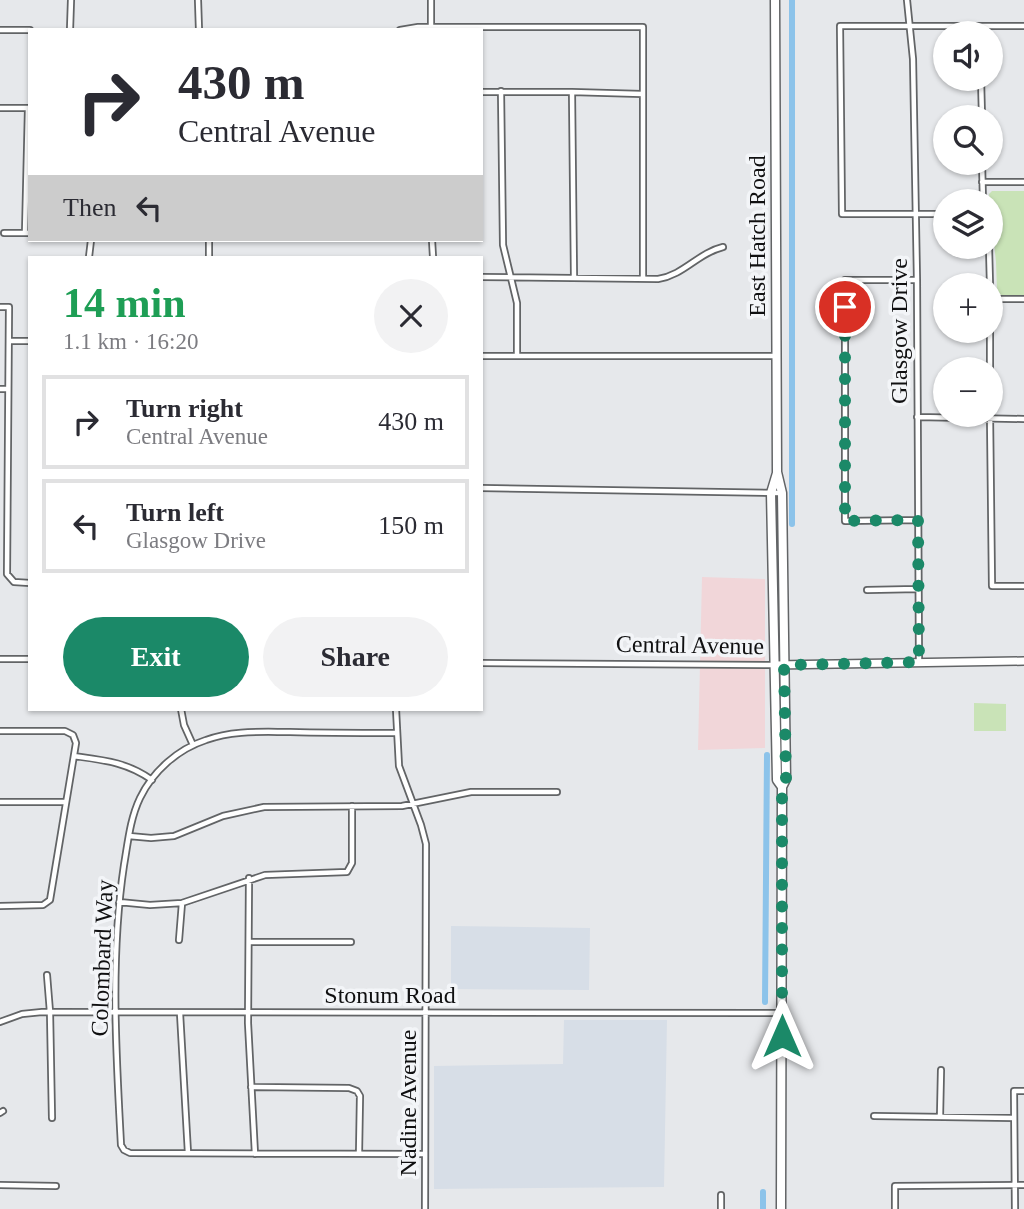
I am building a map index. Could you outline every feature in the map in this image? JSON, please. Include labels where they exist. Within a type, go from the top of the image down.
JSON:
[{"type":"main road","name":"East Hatch Road","points":[[775,0],[777,472],[782,494],[777,780],[782,787],[781,1209]]},
{"type":"main road","name":"East Hatch Road","points":[[777,472],[771,493],[780,665]]},
{"type":"street","points":[[70,28],[71,0]]},
{"type":"street","points":[[198,0],[200,28]]},
{"type":"street","points":[[431,0],[431,28]]},
{"type":"street","name":"Glasgow Drive","points":[[906,0],[913,59],[919,662]]},
{"type":"street","points":[[933,26],[840,26],[842,214],[933,214]]},
{"type":"street","points":[[1003,26],[1024,26]]},
{"type":"street","points":[[483,29],[643,27],[643,278]]},
{"type":"street","points":[[0,30],[28,30]]},
{"type":"street","points":[[501,91],[503,245],[517,303],[517,355]]},
{"type":"street","points":[[483,92],[642,94]]},
{"type":"street","points":[[572,92],[574,277]]},
{"type":"street","points":[[0,108],[28,108]]},
{"type":"street","points":[[4,233],[27,233],[28,170]]},
{"type":"street","points":[[982,175],[983,189]]},
{"type":"street","points":[[982,182],[1024,182]]},
{"type":"street","points":[[483,277],[658,279],[675,274],[709,250],[723,247]]},
{"type":"street","points":[[917,280],[845,280],[845,521],[918,520]]},
{"type":"street","points":[[1003,299],[1024,299]]},
{"type":"street","points":[[0,307],[9,307],[7,574],[10,580],[16,583],[28,583]]},
{"type":"street","points":[[9,341],[28,341]]},
{"type":"street","points":[[483,356],[776,356]]},
{"type":"street","points":[[0,389],[8,389]]},
{"type":"street","points":[[917,417],[933,417]]},
{"type":"street","points":[[1003,418],[1024,419]]},
{"type":"street","points":[[990,427],[992,586],[1024,586]]},
{"type":"street","points":[[483,488],[782,494]]},
{"type":"street","points":[[867,590],[918,589]]},
{"type":"street","points":[[0,659],[28,659]]},
{"type":"street","name":"Central Avenue","points":[[483,663],[780,665],[1024,661]]},
{"type":"street","points":[[181,711],[193,745]]},
{"type":"street","name":"Nadine Avenue","points":[[396,711],[399,766],[426,844],[425,1209]]},
{"type":"street","points":[[0,732],[65,731],[73,735],[76,744],[51,897],[43,905],[0,906]]},
{"type":"street","name":"Colombard Way","points":[[188,1153],[130,1153],[121,1145],[115,1012],[118,902],[129,836],[139,800],[152,780],[171,760],[193,745],[233,733],[396,733]]},
{"type":"street","points":[[74,756],[118,762],[134,768],[152,780]]},
{"type":"street","points":[[129,836],[174,836],[223,816],[254,808],[413,805],[471,792],[557,792]]},
{"type":"street","points":[[0,802],[66,802]]},
{"type":"street","points":[[118,902],[150,905],[182,903],[249,878],[277,874],[347,872],[352,863],[352,806]]},
{"type":"street","points":[[249,878],[249,1012],[255,1154]]},
{"type":"street","points":[[179,940],[182,903]]},
{"type":"street","points":[[249,942],[351,942]]},
{"type":"street","points":[[47,975],[52,1118]]},
{"type":"street","name":"Stonum Road","points":[[0,1022],[22,1014],[50,1012],[782,1013]]},
{"type":"street","points":[[180,1013],[188,1153],[425,1154]]},
{"type":"street","points":[[940,1117],[941,1070]]},
{"type":"street","points":[[251,1087],[349,1088],[357,1091],[360,1096],[359,1154]]},
{"type":"street","points":[[1016,1209],[1014,1091],[1024,1091]]},
{"type":"street","points":[[874,1116],[1014,1118]]},
{"type":"street","points":[[0,1185],[56,1186]]},
{"type":"street","points":[[895,1209],[895,1186],[1024,1185]]},
{"type":"street","points":[[721,1195],[721,1209]]},
{"type":"shaded area","points":[[702,577],[765,579],[765,748],[698,750]]},
{"type":"shaded area","points":[[451,926],[590,928],[589,990],[451,989]]},
{"type":"shaded area","points":[[564,1020],[667,1020],[664,1187],[434,1189],[434,1066],[563,1064]]},
{"type":"green space","points":[[1003,191],[1024,191],[1024,295],[1003,295],[1003,273],[996,273],[996,259],[1003,259]]},
{"type":"green space","points":[[974,703],[1006,704],[1006,731],[974,731]]},
{"type":"waterway","points":[[792,0],[792,524]]},
{"type":"waterway","points":[[765,1002],[767,755]]},
{"type":"waterway","points":[[763,1192],[763,1209]]},
{"type":"route","points":[[782,1036],[782,787],[786,779],[784,665],[919,662],[918,520],[845,521],[845,307]]}]
